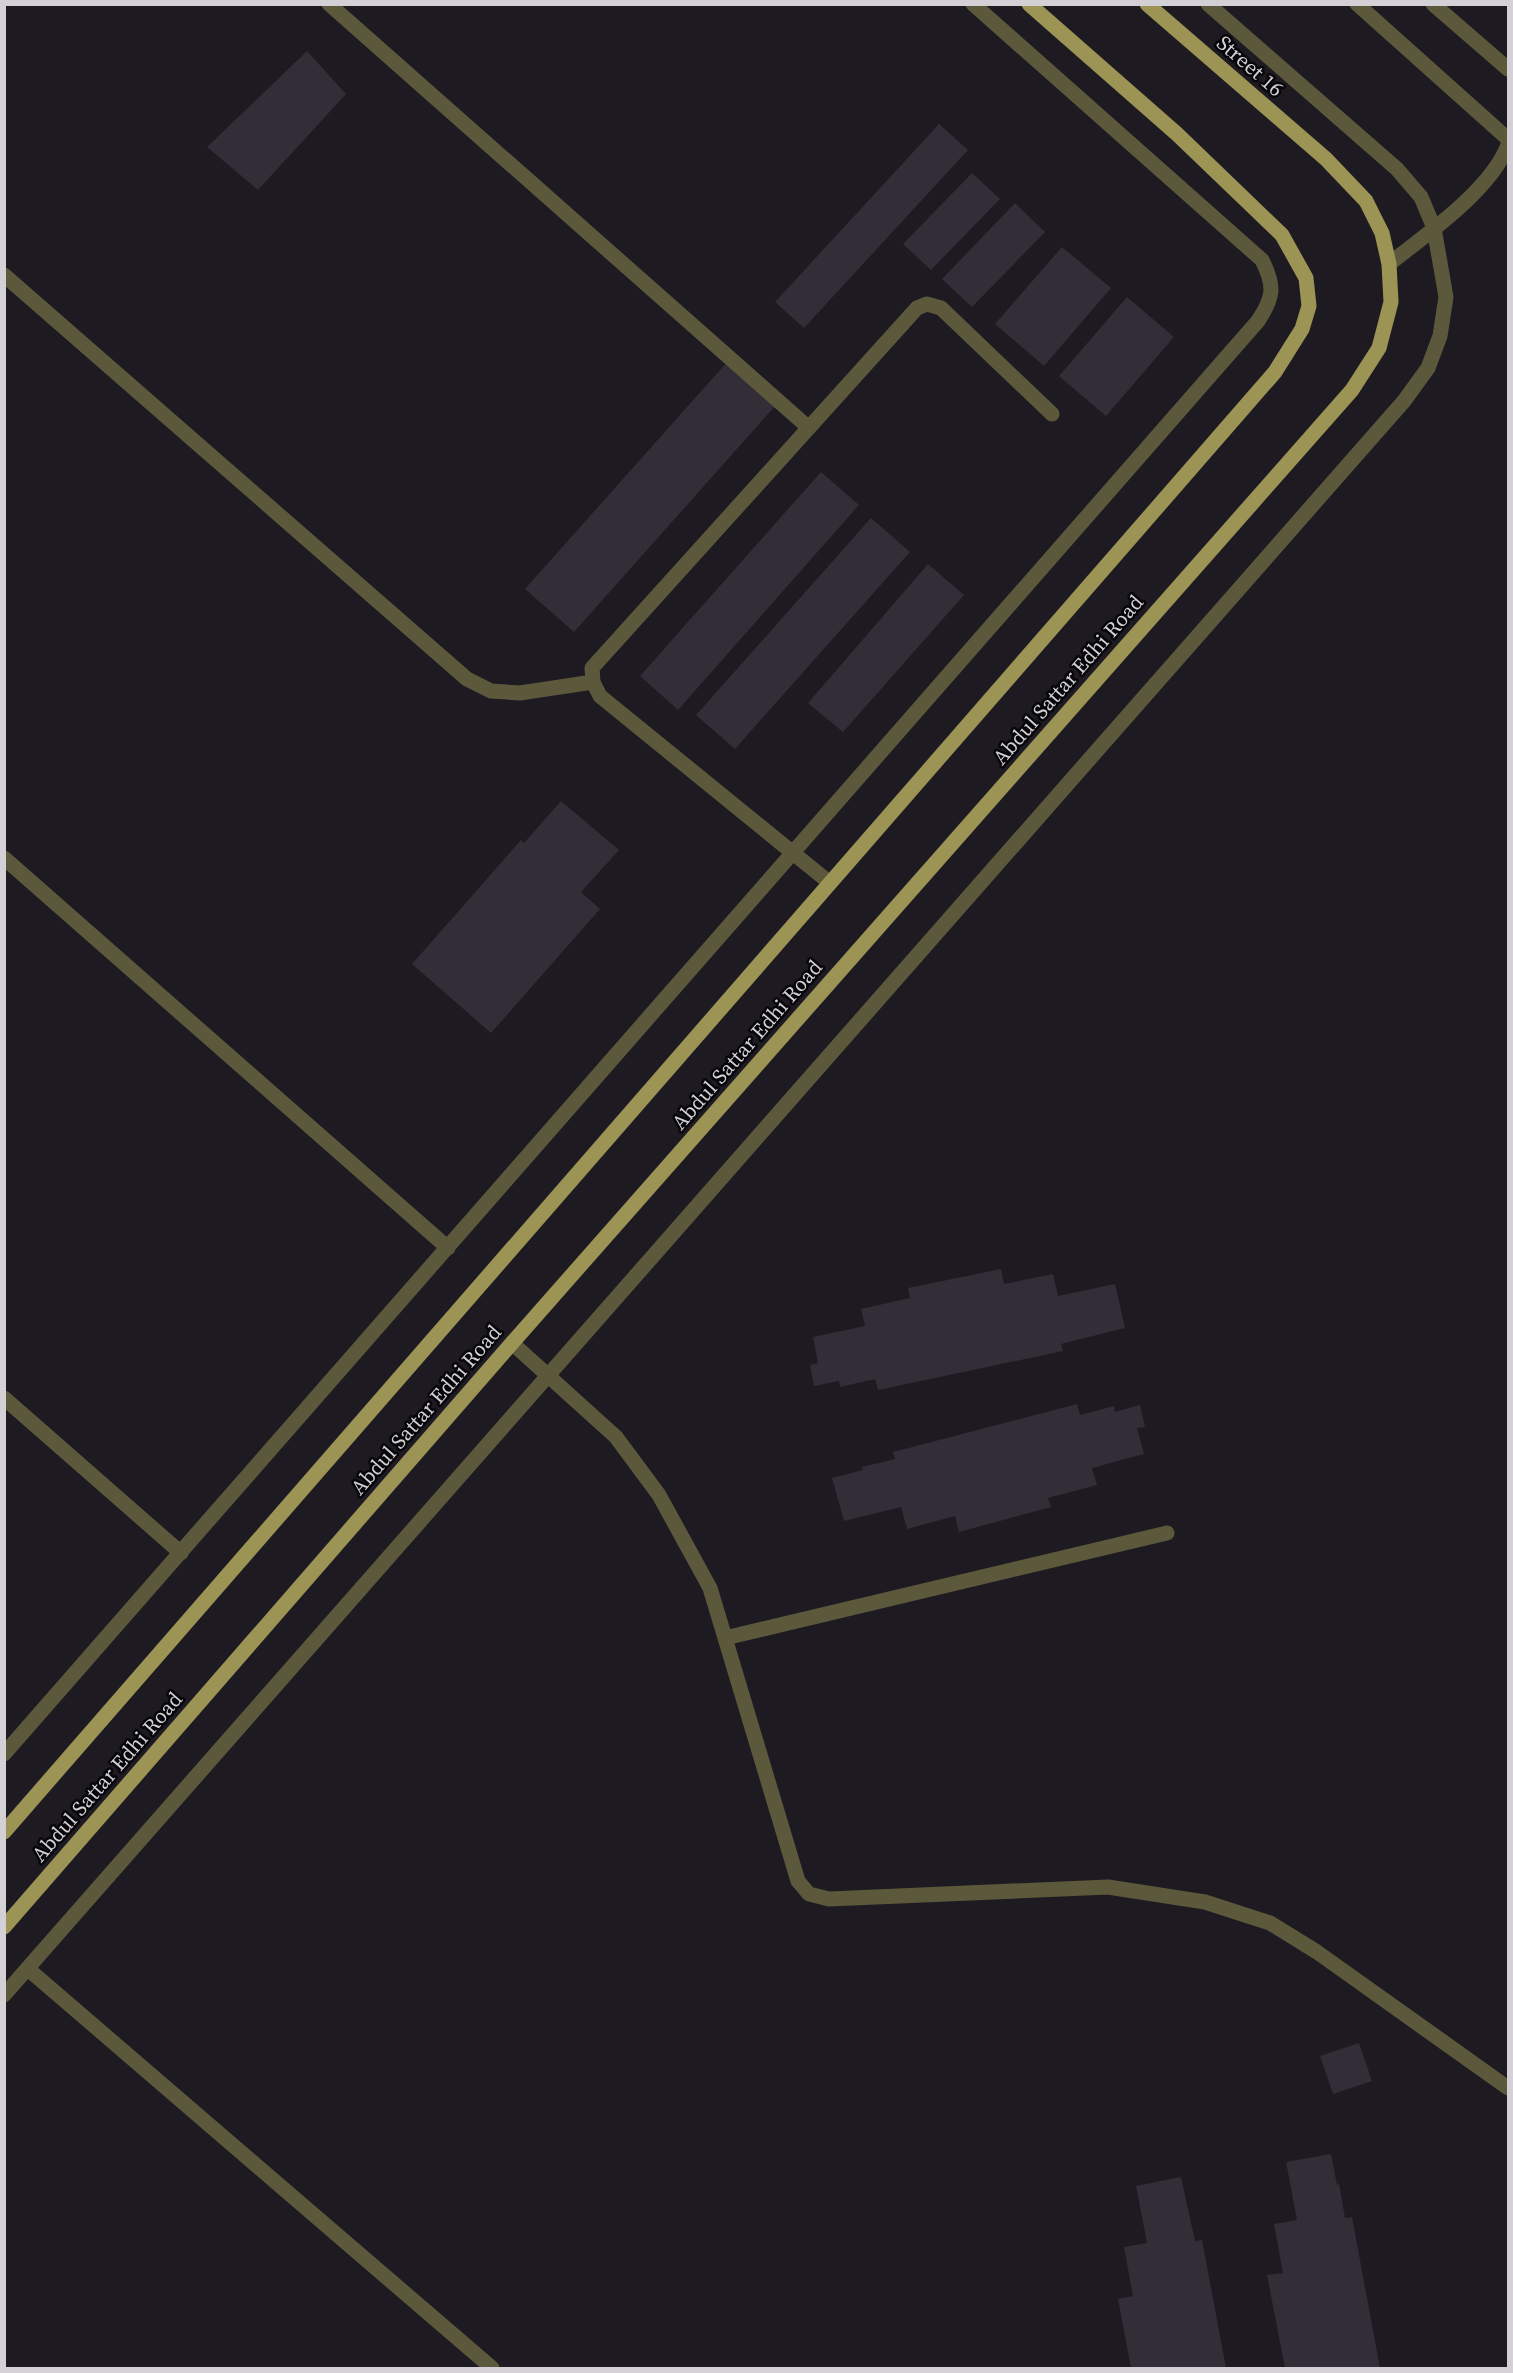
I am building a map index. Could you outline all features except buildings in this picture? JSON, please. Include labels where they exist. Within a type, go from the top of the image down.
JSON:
[{"type":"main road","name":"Abdul Sattar Edhi Road","points":[[4,1832],[1275,372],[1302,329],[1309,306],[1306,278],[1282,235],[1177,134],[1029,4]]},
{"type":"main road","name":"Street 16","points":[[1147,4],[1326,159]]},
{"type":"main road","name":"Abdul Sattar Edhi Road","points":[[4,1927],[512,1342],[1352,390],[1379,348],[1390,302],[1389,264],[1382,233],[1366,201],[1326,159]]},
{"type":"street","points":[[328,4],[809,428]]},
{"type":"street","points":[[4,1754],[1267,308],[1271,295],[1270,276],[1262,260],[973,4]]},
{"type":"street","points":[[4,1995],[1404,401],[1428,368],[1440,336],[1446,297],[1434,228],[1421,197],[1397,169],[1208,4]]},
{"type":"street","points":[[1357,4],[1509,139]]},
{"type":"street","points":[[1433,4],[1509,69]]},
{"type":"street","points":[[1389,264],[1434,228],[1490,176],[1509,145]]},
{"type":"street","points":[[4,275],[467,679],[491,691],[520,693],[593,682]]},
{"type":"street","points":[[830,883],[600,696],[593,682],[592,668],[916,308],[927,304],[941,308],[1052,414]]},
{"type":"street","points":[[4,858],[448,1248]]},
{"type":"street","points":[[512,1342],[616,1437],[659,1495],[710,1588],[798,1881],[809,1893],[829,1899],[1108,1887],[1205,1902],[1270,1923],[1509,2088]]},
{"type":"street","points":[[4,1398],[180,1552]]},
{"type":"street","points":[[725,1638],[1167,1533]]},
{"type":"street","points":[[28,1969],[492,2368]]}]
